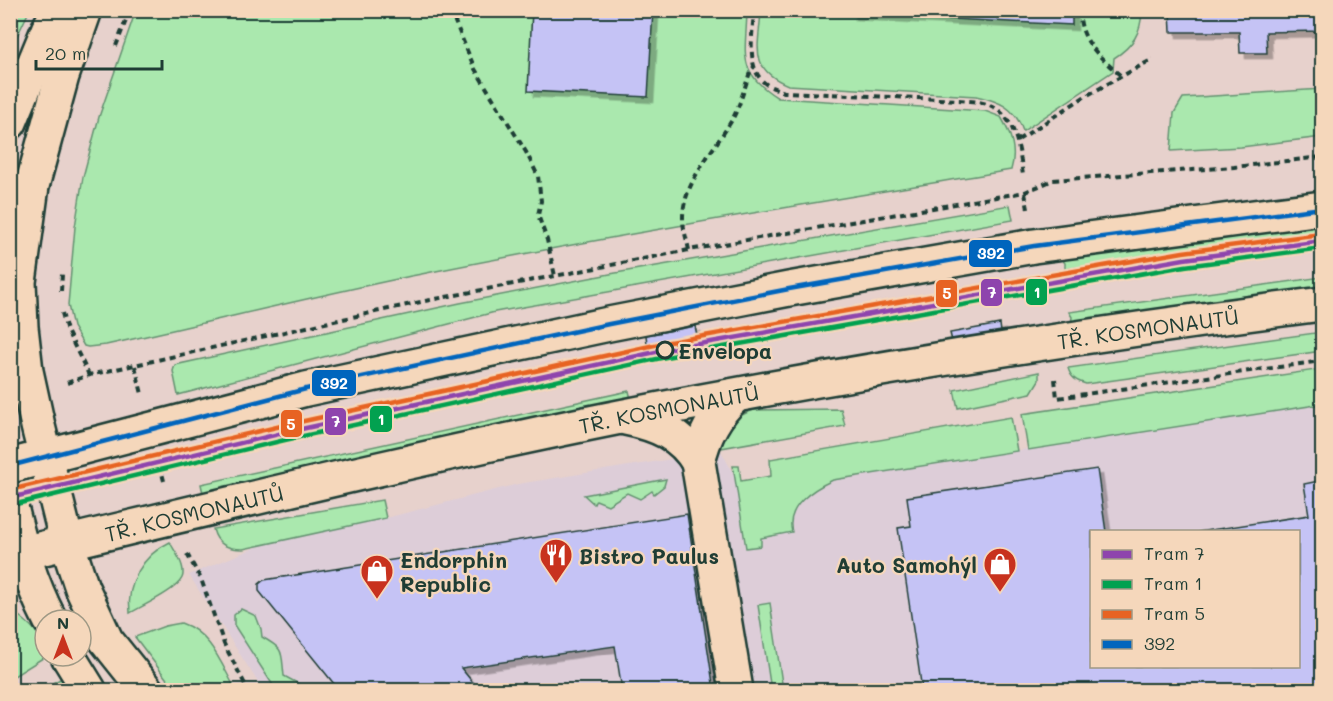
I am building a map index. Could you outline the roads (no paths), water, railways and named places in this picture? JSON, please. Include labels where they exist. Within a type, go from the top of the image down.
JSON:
[{"type":"street","points":[[10,122],[48,30],[59,10]]},
{"type":"street","points":[[85,10],[62,76],[32,186],[18,301],[26,371],[67,543],[82,588],[106,640],[146,690]]},
{"type":"street","points":[[10,466],[306,388],[609,324],[789,289],[1034,246],[1323,208]]},
{"type":"street","name":"TŘ. KOSMONAUTŮ","points":[[16,555],[470,449],[621,417],[746,393],[1008,349],[1323,304]]},
{"type":"street","points":[[698,462],[709,427],[721,410],[746,393]]},
{"type":"street","points":[[621,417],[646,422],[677,437],[690,447],[698,462],[736,690]]},
{"type":"street","points":[[10,503],[16,555],[44,608]]},
{"type":"street","points":[[75,668],[89,690]]},
{"type":"tram line","name":"5","points":[[10,490],[281,426],[664,343],[1183,252],[1321,234]]},
{"type":"tram line","name":"7","points":[[10,498],[283,433],[665,350],[1184,259],[1322,241]]},
{"type":"tram line","name":"1","points":[[12,505],[285,440],[666,357],[1185,266],[1322,248]]},
{"type":"place","name":"Envelopa","points":[[665,350]]},
{"type":"place","name":"Bistro Paulus","points":[[556,584]]},
{"type":"place","name":"Auto Samohýl","points":[[1000,593]]},
{"type":"place","name":"Endorphin Republic","points":[[377,600]]}]
